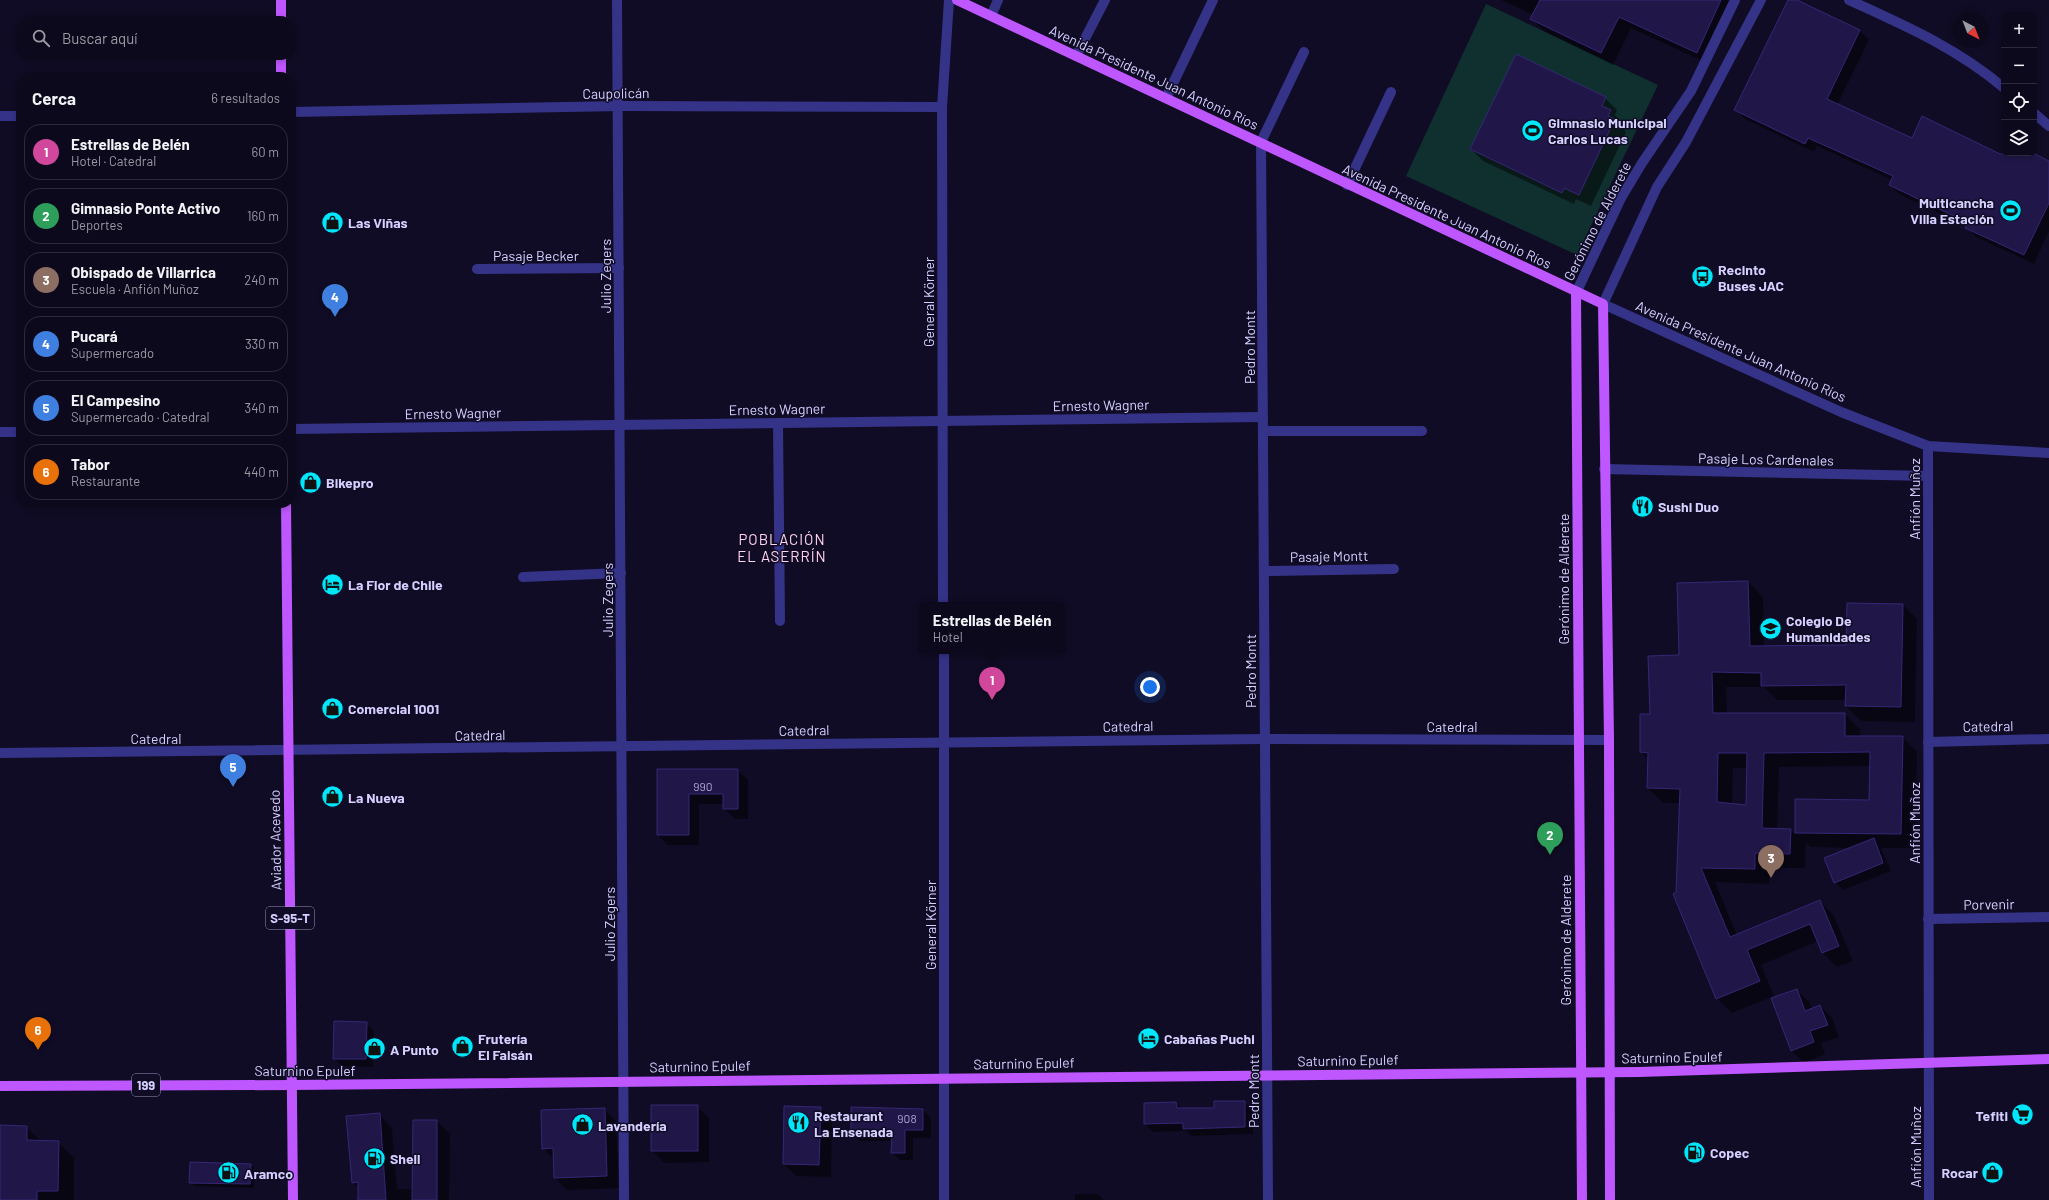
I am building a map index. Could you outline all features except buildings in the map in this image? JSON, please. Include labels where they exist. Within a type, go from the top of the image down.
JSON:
[{"type":"main road","points":[[281,0],[281,16]]},
{"type":"main road","name":"Avenida Presidente Juan Antonio Ríos","points":[[957,0],[1261,142],[1576,293],[1603,304]]},
{"type":"main road","points":[[281,60],[281,72]]},
{"type":"main road","name":"Gerónimo de Alderete","points":[[1576,293],[1582,1200]]},
{"type":"main road","points":[[1603,304],[1608,740],[1610,1200]]},
{"type":"main road","name":"Aviador Acevedo","points":[[286,508],[293,1200]]},
{"type":"main road","name":"Saturnino Epulef","points":[[0,1086],[292,1085],[1609,1072],[2049,1059]]},
{"type":"street","name":"Julio Zegers","points":[[617,0],[624,1200]]},
{"type":"street","name":"General Körner","points":[[943,602],[942,107],[949,0]]},
{"type":"street","points":[[991,16],[998,0]]},
{"type":"street","points":[[1076,56],[1105,0]]},
{"type":"street","points":[[1166,98],[1213,0]]},
{"type":"street","name":"Gerónimo de Alderete","points":[[1576,293],[1621,198],[1642,163],[1691,91],[1735,0]]},
{"type":"street","points":[[1603,304],[1657,187],[1686,142],[1761,0]]},
{"type":"street","points":[[1853,1],[1928,36],[1981,69],[2001,86]]},
{"type":"street","points":[[1261,142],[1304,52]]},
{"type":"street","points":[[1347,184],[1390,92]]},
{"type":"street","name":"Caupolicán","points":[[296,112],[618,106],[942,107]]},
{"type":"street","points":[[0,116],[16,116]]},
{"type":"street","points":[[2037,116],[2049,126]]},
{"type":"street","name":"Pedro Montt","points":[[1261,142],[1268,1200]]},
{"type":"street","name":"Pasaje Becker","points":[[477,269],[619,268]]},
{"type":"street","name":"Avenida Presidente Juan Antonio Ríos","points":[[1603,304],[1841,412],[1928,446],[2049,453]]},
{"type":"street","name":"Ernesto Wagner","points":[[296,429],[1263,417]]},
{"type":"street","points":[[778,423],[780,621]]},
{"type":"street","points":[[1263,431],[1422,430]]},
{"type":"street","points":[[0,432],[16,432]]},
{"type":"street","name":"Anfión Muñoz","points":[[1928,446],[1929,1200]]},
{"type":"street","name":"Pasaje Los Cardenales","points":[[1604,469],[1928,476]]},
{"type":"street","name":"Pasaje Montt","points":[[1264,571],[1394,569]]},
{"type":"street","points":[[523,577],[621,573]]},
{"type":"street","name":"General Körner","points":[[944,654],[944,1200]]},
{"type":"street","name":"Catedral","points":[[0,753],[1265,739],[1608,740]]},
{"type":"street","name":"Catedral","points":[[1928,742],[2049,739]]},
{"type":"street","name":"Porvenir","points":[[1928,918],[2049,917]]},
{"type":"green space","name":"Gimnasio Municipal Carlos Lucas","points":[[1486,4],[1658,85],[1577,255],[1406,176]]},
{"type":"place","name":"Gimnasio Municipal Carlos Lucas","points":[[1532,130]]},
{"type":"place","name":"Multicancha Villa Estación","points":[[2010,210]]},
{"type":"place","name":"Las Viñas","points":[[332,222]]},
{"type":"place","name":"Recinto Buses JAC","points":[[1702,277]]},
{"type":"place","name":"Pucará","points":[[335,317]]},
{"type":"place","name":"Bikepro","points":[[311,482]]},
{"type":"place","name":"Sushi Duo","points":[[1642,506]]},
{"type":"place","name":"La Flor de Chile","points":[[333,584]]},
{"type":"place","name":"Colegio De Humanidades","points":[[1771,628]]},
{"type":"place","name":"Estrellas de Belén","points":[[992,700]]},
{"type":"place","name":"Comercial 1001","points":[[332,708]]},
{"type":"place","name":"El Campesino","points":[[233,787]]},
{"type":"place","name":"La Nueva","points":[[332,797]]},
{"type":"place","name":"Gimnasio Ponte Activo","points":[[1550,855]]},
{"type":"place","name":"Obispado de Villarrica","points":[[1771,878]]},
{"type":"place","name":"Cabañas Puchi","points":[[1148,1038]]},
{"type":"place","name":"Frutería El Faisán","points":[[462,1046]]},
{"type":"place","name":"A Punto","points":[[375,1049]]},
{"type":"place","name":"Tabor","points":[[38,1050]]},
{"type":"place","name":"Tefiti","points":[[2023,1115]]},
{"type":"place","name":"Restaurant La Ensenada","points":[[798,1123]]},
{"type":"place","name":"Lavandería","points":[[582,1125]]},
{"type":"place","name":"Copec","points":[[1694,1152]]},
{"type":"place","name":"Shell","points":[[375,1158]]},
{"type":"place","name":"Rocar","points":[[1993,1172]]},
{"type":"place","name":"Aramco","points":[[229,1173]]},
{"type":"district","name":"POBLACIÓN EL ASERRÍN","points":[[782,548]]}]
